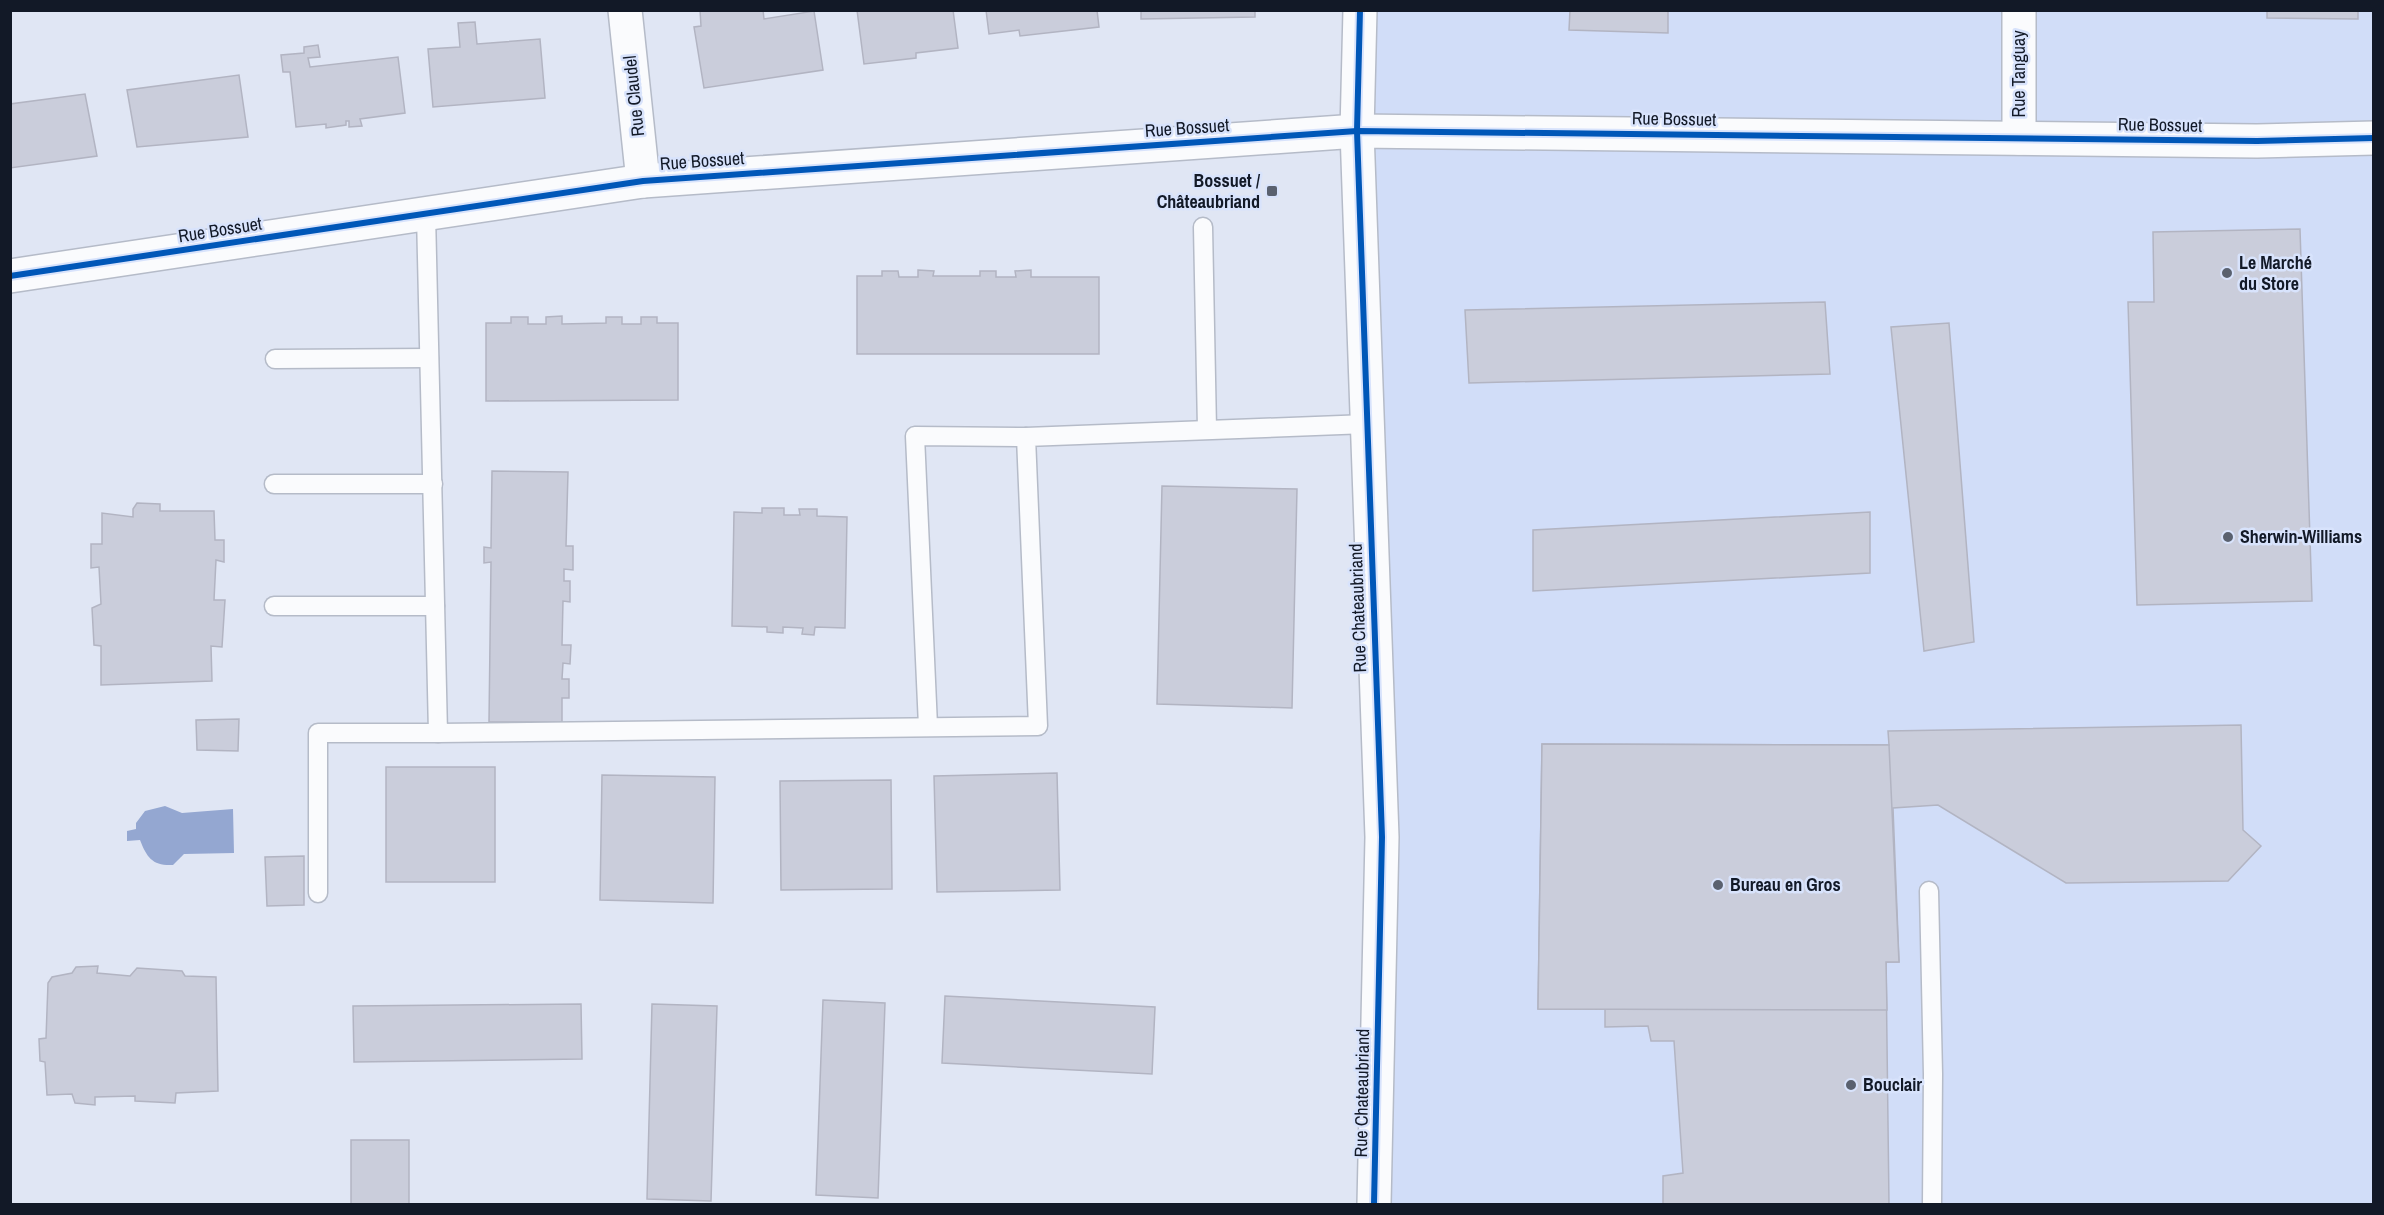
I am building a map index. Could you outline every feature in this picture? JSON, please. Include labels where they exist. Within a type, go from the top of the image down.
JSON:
[{"type":"street","name":"Rue Claudel","points":[[625,10],[643,181]]},
{"type":"street","name":"Rue Chateaubriand","points":[[1360,10],[1357,131],[1382,837],[1374,1204]]},
{"type":"street","name":"Rue Tanguay","points":[[2019,10],[2019,138]]},
{"type":"street","name":"Rue Bossuet","points":[[10,276],[643,181],[1357,131],[2258,141],[2373,138]]},
{"type":"lane","points":[[426,214],[438,733]]},
{"type":"lane","points":[[1203,227],[1208,429]]},
{"type":"lane","points":[[275,359],[429,358]]},
{"type":"lane","points":[[928,726],[915,436],[1026,437],[1367,424]]},
{"type":"lane","points":[[318,893],[318,733],[1038,726],[1026,437]]},
{"type":"lane","points":[[274,484],[433,484]]},
{"type":"lane","points":[[274,606],[435,606]]},
{"type":"lane","points":[[1929,891],[1933,1074],[1932,1204]]},
{"type":"shaded area","points":[[1377,11],[2373,11],[2373,1204],[1384,1204],[1373,177]]},
{"type":"shaded area","points":[[165,806],[182,813],[233,809],[234,853],[184,854],[173,865],[160,864],[152,860],[145,852],[140,840],[127,841],[127,831],[136,829],[136,823],[145,811]]},
{"type":"building","points":[[700,10],[763,10],[764,19],[814,11],[823,70],[704,88],[694,27],[701,26]]},
{"type":"building","points":[[857,10],[953,10],[958,48],[916,53],[916,58],[864,64]]},
{"type":"building","points":[[986,10],[1097,10],[1099,27],[1020,36],[1019,30],[989,34]]},
{"type":"building","points":[[1141,10],[1255,10],[1255,17],[1141,19]]},
{"type":"building","points":[[1570,10],[1668,10],[1668,33],[1569,30]]},
{"type":"building","points":[[2267,10],[2358,10],[2358,19],[2267,18]]},
{"type":"building","points":[[475,22],[477,44],[540,39],[545,98],[433,107],[428,49],[460,47],[458,23]]},
{"type":"building","points":[[318,45],[320,57],[308,58],[310,67],[398,57],[405,113],[360,119],[362,126],[349,127],[349,121],[346,121],[346,125],[326,128],[326,124],[296,127],[290,72],[283,72],[281,55],[304,53],[304,47]]},
{"type":"building","points":[[239,75],[248,137],[137,147],[127,90]]},
{"type":"building","points":[[85,94],[97,156],[10,168],[10,104]]},
{"type":"building","points":[[2300,229],[2312,601],[2137,605],[2128,302],[2154,302],[2153,232]]},
{"type":"building","points":[[918,270],[934,271],[933,276],[980,276],[980,271],[996,271],[996,277],[1016,277],[1015,271],[1031,270],[1031,277],[1099,277],[1099,354],[857,354],[857,276],[882,276],[882,271],[898,271],[899,277],[918,277]]},
{"type":"building","points":[[1825,302],[1830,374],[1469,383],[1465,310]]},
{"type":"building","points":[[562,316],[562,324],[606,323],[606,317],[622,317],[622,324],[641,324],[641,317],[657,317],[657,323],[678,323],[678,400],[486,401],[486,323],[511,323],[511,317],[528,317],[528,324],[546,324],[546,317]]},
{"type":"building","points":[[1949,323],[1974,642],[1924,651],[1891,327]]},
{"type":"building","points":[[492,471],[568,472],[566,546],[573,546],[573,570],[564,569],[564,581],[570,581],[570,602],[563,601],[562,645],[571,645],[570,664],[563,663],[562,679],[569,679],[569,698],[562,698],[562,722],[489,722],[491,562],[484,563],[484,547],[491,548]]},
{"type":"building","points":[[1162,486],[1297,489],[1292,708],[1157,704]]},
{"type":"building","points":[[137,503],[160,504],[160,511],[214,511],[215,540],[224,540],[224,562],[216,560],[214,600],[225,600],[222,647],[211,646],[212,681],[101,685],[101,646],[94,645],[92,608],[101,604],[99,567],[91,568],[91,544],[102,544],[102,513],[133,517],[133,509]]},
{"type":"building","points":[[762,508],[784,508],[784,515],[800,515],[799,509],[817,509],[817,516],[847,517],[845,628],[815,627],[814,635],[802,634],[803,628],[783,627],[783,633],[767,632],[767,627],[732,626],[734,512],[762,513]]},
{"type":"building","points":[[1870,512],[1870,573],[1533,591],[1533,530]]},
{"type":"building","points":[[239,719],[238,751],[197,750],[196,720]]},
{"type":"building","points":[[2241,725],[2243,830],[2261,846],[2228,881],[2066,883],[1938,805],[1893,808],[1899,962],[1886,962],[1889,1204],[1663,1204],[1663,1176],[1683,1173],[1674,1041],[1651,1041],[1648,1026],[1605,1027],[1605,1009],[1538,1009],[1542,744],[1889,745],[1888,731]]},
{"type":"building","name":"Bureau en Gros","points":[[1542,744],[1889,745],[1899,962],[1886,962],[1887,1010],[1538,1009]]},
{"type":"building","points":[[386,767],[495,767],[495,882],[386,882]]},
{"type":"building","points":[[1057,773],[1060,890],[937,892],[934,776]]},
{"type":"building","points":[[602,775],[715,777],[713,903],[600,900]]},
{"type":"building","points":[[891,780],[892,889],[781,890],[780,781]]},
{"type":"building","points":[[304,856],[304,905],[267,906],[265,857]]},
{"type":"building","points":[[98,966],[97,973],[130,976],[137,968],[182,971],[185,976],[216,977],[218,1091],[176,1093],[175,1103],[135,1101],[135,1096],[95,1097],[95,1105],[75,1103],[72,1094],[47,1095],[45,1062],[40,1061],[39,1039],[46,1038],[48,983],[52,977],[72,973],[76,967]]},
{"type":"building","points":[[945,996],[1155,1007],[1152,1074],[942,1063]]},
{"type":"building","points":[[823,1000],[885,1003],[878,1198],[816,1195]]},
{"type":"building","points":[[581,1004],[582,1059],[354,1062],[353,1006]]},
{"type":"building","points":[[652,1004],[717,1006],[711,1201],[647,1199]]},
{"type":"building","points":[[351,1140],[409,1140],[409,1204],[351,1204]]},
{"type":"cycle path","points":[[1360,10],[1357,131],[1382,837],[1374,1204]]},
{"type":"cycle path","points":[[10,276],[643,181],[1357,131],[2257,141],[2374,138]]},
{"type":"place","name":"Bossuet / Châteaubriand","points":[[1272,191]]},
{"type":"place","name":"Le Marché du Store","points":[[2227,273]]},
{"type":"place","name":"Sherwin-Williams","points":[[2228,537]]},
{"type":"place","name":"Bureau en Gros","points":[[1718,885]]},
{"type":"place","name":"Bouclair","points":[[1851,1085]]}]
